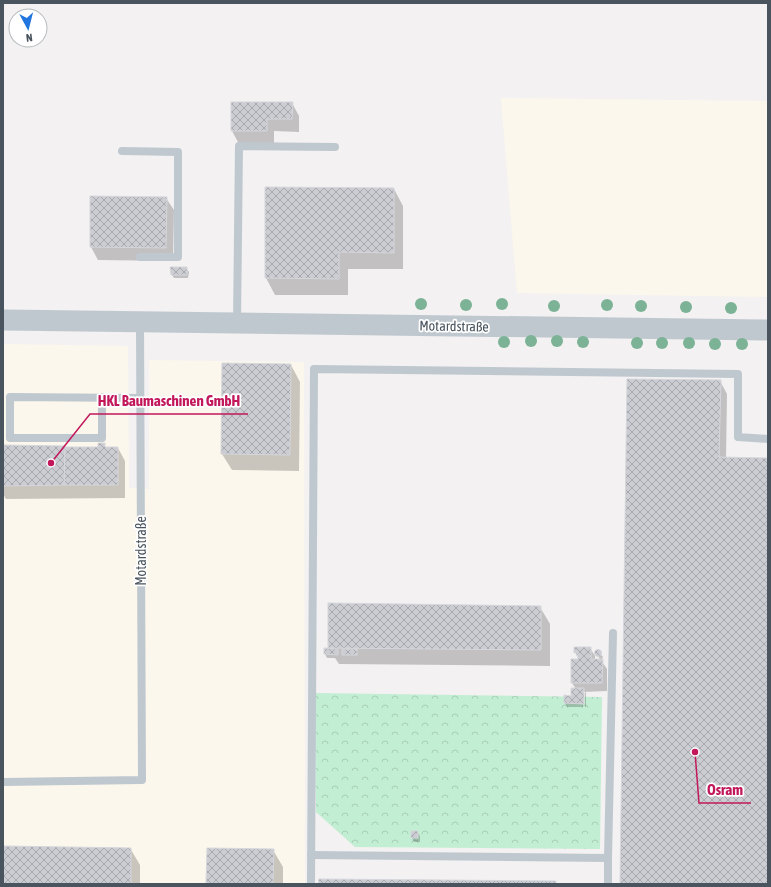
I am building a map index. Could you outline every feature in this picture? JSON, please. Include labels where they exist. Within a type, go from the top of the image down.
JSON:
[{"type":"street","name":"Motardstraße","points":[[3,320],[768,330]]},
{"type":"lane","points":[[237,323],[239,146],[335,147]]},
{"type":"lane","points":[[122,151],[178,152],[178,257],[140,257]]},
{"type":"lane","name":"Motardstraße","points":[[3,782],[142,780],[140,322]]},
{"type":"lane","points":[[311,884],[314,369],[738,374],[738,437],[768,439]]},
{"type":"lane","points":[[102,398],[102,438],[10,438],[10,397],[140,398]]},
{"type":"lane","points":[[608,884],[613,633]]},
{"type":"lane","points":[[311,855],[608,858]]},
{"type":"shaded area","points":[[501,98],[768,101],[768,297],[517,293]]},
{"type":"shaded area","points":[[3,344],[128,346],[129,488],[149,489],[149,360],[304,362],[305,884],[3,884]]},
{"type":"green space","points":[[315,693],[602,697],[600,849],[355,847],[316,812]]},
{"type":"building","points":[[231,102],[293,102],[292,119],[267,119],[267,131],[231,131]]},
{"type":"building","points":[[265,187],[394,188],[394,253],[339,252],[339,279],[265,278]]},
{"type":"building","points":[[90,196],[167,197],[166,248],[90,247]]},
{"type":"building","points":[[170,267],[187,267],[187,275],[171,275]]},
{"type":"building","points":[[222,363],[291,364],[290,455],[221,454]]},
{"type":"building","points":[[627,379],[721,380],[719,457],[768,458],[768,884],[620,884]]},
{"type":"building","points":[[98,443],[105,443],[105,447],[118,447],[118,485],[64,485],[65,447],[98,447]]},
{"type":"building","points":[[3,445],[65,446],[64,485],[3,486]]},
{"type":"building","points":[[328,603],[541,606],[541,650],[328,648]]},
{"type":"building","points":[[574,647],[591,647],[591,659],[603,659],[602,683],[571,683],[571,659],[578,659],[578,652],[574,653]]},
{"type":"building","points":[[324,648],[338,649],[338,655],[324,654]]},
{"type":"building","points":[[342,649],[357,649],[357,655],[342,655]]},
{"type":"building","points":[[598,650],[601,653],[598,656],[595,653]]},
{"type":"building","points":[[571,688],[584,688],[584,704],[564,703],[564,695],[571,696]]},
{"type":"building","points":[[411,831],[418,831],[418,838],[411,838]]},
{"type":"building","points":[[3,846],[131,848],[131,884],[3,884]]},
{"type":"building","points":[[207,848],[274,849],[273,884],[206,884]]},
{"type":"building","points":[[319,879],[556,881],[556,884],[318,884]]},
{"type":"place","name":"HKL Baumaschinen GmbH","points":[[51,463]]},
{"type":"place","name":"Osram","points":[[695,752]]}]
